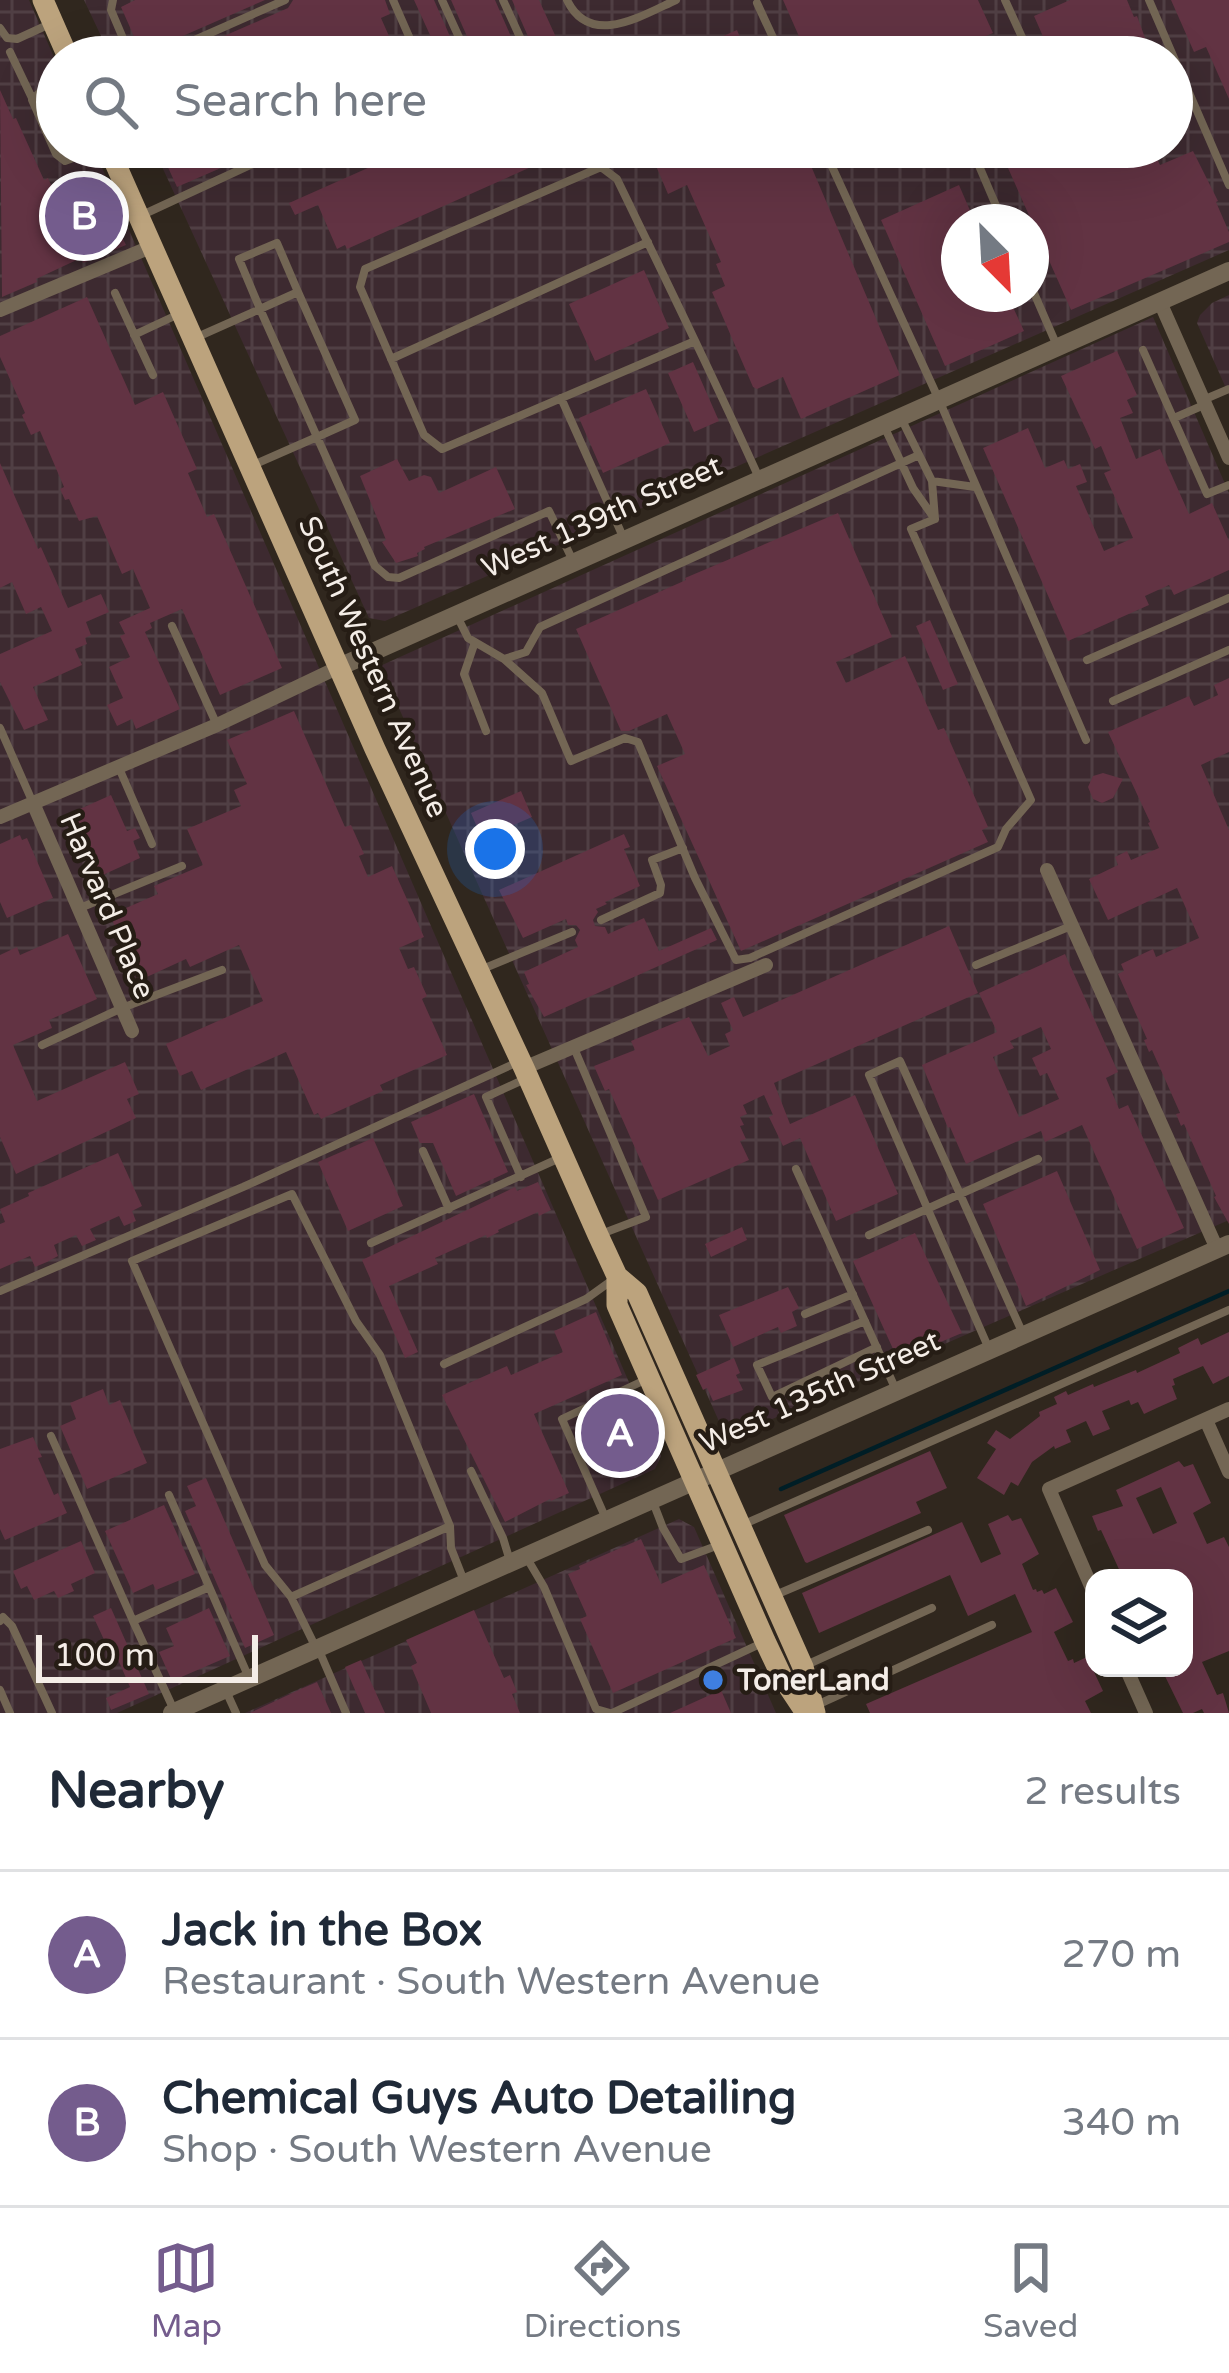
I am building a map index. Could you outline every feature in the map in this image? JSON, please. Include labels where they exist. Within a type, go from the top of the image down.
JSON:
[{"type":"main road","points":[[43,0],[59,36]]},
{"type":"main road","name":"South Western Avenue","points":[[116,168],[617,1276],[637,1294],[704,1475],[722,1543],[782,1677],[810,1711]]},
{"type":"main road","name":"South Western Avenue","points":[[617,1276],[617,1305],[649,1378],[704,1475],[740,1526],[803,1667],[810,1711]]},
{"type":"street","points":[[0,310],[153,246]]},
{"type":"street","name":"West 139th Street","points":[[0,817],[217,725],[1229,271]]},
{"type":"street","points":[[1160,302],[1229,458]]},
{"type":"street","name":"Harvard Place","points":[[33,802],[132,1031]]},
{"type":"street","points":[[1047,870],[1223,1246]]},
{"type":"street","points":[[524,1069],[766,965]]},
{"type":"street","name":"West 135th Street","points":[[173,1712],[1223,1246]]},
{"type":"street","points":[[1085,1572],[1049,1489],[1229,1409]]},
{"type":"street","points":[[1206,1420],[1229,1472]]},
{"type":"street","points":[[1130,1677],[1146,1713]]},
{"type":"lane","points":[[113,0],[111,10],[122,36]]},
{"type":"lane","points":[[204,36],[285,0]]},
{"type":"lane","points":[[393,0],[409,36]]},
{"type":"lane","points":[[442,0],[458,36]]},
{"type":"lane","points":[[503,0],[519,36]]},
{"type":"lane","points":[[567,0],[574,14],[595,26],[627,22],[676,0]]},
{"type":"lane","points":[[1005,0],[1021,36]]},
{"type":"lane","points":[[1149,0],[1165,36]]},
{"type":"lane","points":[[757,3],[772,36]]},
{"type":"lane","points":[[0,28],[7,38],[17,39],[53,22]]},
{"type":"lane","points":[[10,52],[36,108]]},
{"type":"lane","points":[[32,100],[36,96]]},
{"type":"lane","points":[[1193,102],[1229,185]]},
{"type":"lane","points":[[139,216],[243,168]]},
{"type":"lane","points":[[599,168],[365,269],[360,286],[424,435],[442,449],[695,341]]},
{"type":"lane","points":[[602,168],[617,179],[760,480]]},
{"type":"lane","points":[[834,168],[1086,740]]},
{"type":"lane","points":[[980,168],[996,204]]},
{"type":"lane","points":[[391,358],[648,242]]},
{"type":"lane","points":[[250,466],[317,437],[355,420],[277,243],[239,259],[260,309],[317,437],[375,566],[388,577],[399,578],[549,511],[573,563]]},
{"type":"lane","points":[[193,338],[298,292]]},
{"type":"lane","points":[[115,293],[153,375]]},
{"type":"lane","points":[[1042,312],[1057,347]]},
{"type":"lane","points":[[134,335],[182,313]]},
{"type":"lane","points":[[1143,350],[1207,494],[1229,485]]},
{"type":"lane","points":[[1174,418],[1229,389]]},
{"type":"lane","points":[[561,398],[625,540]]},
{"type":"lane","points":[[892,421],[919,455],[932,481],[935,519]]},
{"type":"lane","points":[[892,421],[901,463],[935,519]]},
{"type":"lane","points":[[504,659],[526,652],[540,627],[919,455]]},
{"type":"lane","points":[[932,481],[977,487]]},
{"type":"lane","points":[[456,615],[468,638],[504,659],[542,693],[571,761],[625,738],[638,742],[736,960],[750,958],[998,847],[1030,800],[911,529],[935,519]]},
{"type":"lane","points":[[1087,660],[1229,598]]},
{"type":"lane","points":[[172,626],[217,725]]},
{"type":"lane","points":[[475,642],[464,674],[486,731]]},
{"type":"lane","points":[[1113,701],[1229,650]]},
{"type":"lane","points":[[0,728],[33,802]]},
{"type":"lane","points":[[118,766],[152,844]]},
{"type":"lane","points":[[601,920],[660,893],[662,885],[652,860],[683,848]]},
{"type":"lane","points":[[79,909],[182,866]]},
{"type":"lane","points":[[976,965],[1072,925]]},
{"type":"lane","points":[[478,970],[572,932]]},
{"type":"lane","points":[[42,1045],[222,970]]},
{"type":"lane","points":[[574,1048],[646,1217],[598,1234]]},
{"type":"lane","points":[[989,1350],[869,1075],[900,1061],[1023,1335]]},
{"type":"lane","points":[[521,1177],[486,1097],[524,1069]]},
{"type":"lane","points":[[0,1291],[524,1069]]},
{"type":"lane","points":[[423,1151],[449,1209]]},
{"type":"lane","points":[[371,1243],[564,1156]]},
{"type":"lane","points":[[869,1235],[1038,1159]]},
{"type":"lane","points":[[796,1169],[897,1391]]},
{"type":"lane","points":[[346,1713],[291,1597],[265,1565],[132,1262],[292,1194],[356,1321],[380,1355],[449,1526],[451,1548],[464,1582]]},
{"type":"lane","points":[[444,1364],[586,1299],[617,1276]]},
{"type":"lane","points":[[805,1314],[853,1294]]},
{"type":"lane","points":[[740,1526],[1229,1310]]},
{"type":"lane","points":[[865,1321],[758,1365],[772,1397],[877,1348]]},
{"type":"lane","points":[[606,1520],[562,1419],[649,1378]]},
{"type":"lane","points":[[51,1436],[173,1712]]},
{"type":"lane","points":[[471,1472],[503,1538],[544,1587],[596,1709],[611,1713],[765,1641]]},
{"type":"lane","points":[[169,1496],[249,1679]]},
{"type":"lane","points":[[652,1500],[681,1559],[722,1543]]},
{"type":"lane","points":[[291,1597],[449,1526]]},
{"type":"lane","points":[[771,1597],[928,1530]]},
{"type":"lane","points":[[134,1622],[209,1587]]},
{"type":"lane","points":[[803,1667],[932,1608]]},
{"type":"lane","points":[[3,1620],[52,1713]]},
{"type":"lane","points":[[810,1711],[992,1625]]},
{"type":"lane","points":[[0,1690],[10,1713]]},
{"type":"lane","points":[[226,1690],[236,1713]]},
{"type":"shaded area","points":[[0,0],[29,0],[45,36],[36,36],[36,168],[102,168],[661,1456],[655,1469],[117,1713],[0,1713]]},
{"type":"shaded area","points":[[84,0],[1229,0],[1229,250],[385,621],[369,618],[163,168],[1193,168],[1193,36],[101,36]]},
{"type":"shaded area","points":[[1229,295],[1229,395],[1197,323],[1212,303]]},
{"type":"shaded area","points":[[1153,317],[1229,493],[1229,1220],[740,1433],[722,1428],[380,666]]},
{"type":"shaded area","points":[[679,1519],[694,1527],[776,1713],[245,1713]]},
{"type":"building","points":[[135,0],[265,0],[183,36],[134,36],[121,7]]},
{"type":"building","points":[[293,0],[385,0],[390,14],[381,18],[389,36],[224,36],[288,8]]},
{"type":"building","points":[[414,0],[434,0],[450,36],[430,36]]},
{"type":"building","points":[[451,0],[495,0],[511,36],[467,36]]},
{"type":"building","points":[[512,0],[539,0],[555,36],[528,36]]},
{"type":"building","points":[[783,0],[978,0],[993,33],[986,36],[799,36]]},
{"type":"building","points":[[1070,0],[1127,0],[1144,36],[1043,36],[1034,16]]},
{"type":"building","points":[[1171,0],[1229,0],[1229,99],[1206,47],[1194,52],[1193,36],[1187,36]]},
{"type":"building","points":[[0,90],[36,168],[44,180],[48,178],[65,216],[103,199],[126,245],[83,263],[81,258],[2,297]]},
{"type":"building","points":[[1193,151],[1218,201],[1229,242],[1071,310],[1049,260],[1049,204],[1024,204],[1008,168],[1193,168]]},
{"type":"building","points":[[168,168],[221,168],[177,187]]},
{"type":"building","points":[[368,168],[529,168],[347,249],[345,245],[337,249],[318,205],[295,215],[289,203]]},
{"type":"building","points":[[657,168],[812,168],[900,375],[801,419],[783,377],[753,387],[712,292],[725,286],[716,264],[721,262],[687,185],[668,194]]},
{"type":"building","points":[[959,185],[967,204],[941,204],[941,312],[1015,312],[1024,331],[945,366],[881,220]]},
{"type":"building","points":[[644,270],[669,328],[595,361],[569,304]]},
{"type":"building","points":[[87,297],[135,405],[163,392],[197,469],[188,473],[207,517],[214,514],[282,668],[220,695],[182,609],[150,623],[152,628],[145,632],[180,709],[136,729],[132,719],[117,726],[107,705],[123,698],[109,667],[130,657],[119,622],[150,608],[133,569],[122,574],[97,516],[79,521],[69,499],[65,500],[40,431],[31,435],[0,357],[0,336]]},
{"type":"building","points":[[1117,351],[1137,395],[1127,400],[1133,413],[1120,418],[1136,459],[1160,449],[1189,514],[1212,503],[1229,541],[1229,570],[1174,595],[1169,585],[1145,596],[1149,605],[1068,641],[983,448],[1028,428],[1045,468],[1064,460],[1068,469],[1080,464],[1087,482],[1076,486],[1104,551],[1133,538],[1104,473],[1111,470],[1101,446],[1095,449],[1061,376]]},
{"type":"building","points":[[693,362],[719,421],[694,432],[668,373]]},
{"type":"building","points":[[646,389],[670,443],[603,473],[579,418]]},
{"type":"building","points":[[397,459],[409,481],[431,477],[439,493],[496,467],[515,509],[396,563],[382,542],[386,540],[360,476]]},
{"type":"building","points":[[0,463],[68,608],[101,594],[109,612],[86,622],[91,635],[85,638],[87,644],[75,649],[82,665],[33,687],[48,720],[24,730],[0,682],[0,654],[52,631],[41,607],[26,614],[12,582],[0,588]]},
{"type":"building","points":[[838,513],[892,637],[836,662],[846,683],[905,656],[938,730],[944,728],[988,827],[982,830],[988,842],[741,951],[657,766],[685,754],[667,714],[621,731],[576,629]]},
{"type":"building","points":[[930,620],[958,684],[943,690],[916,626]]},
{"type":"building","points":[[1229,678],[1229,752],[1201,765],[1229,830],[1229,1224],[1184,1124],[1181,1126],[1176,1114],[1180,1113],[1118,974],[1124,971],[1121,964],[1153,949],[1156,957],[1199,938],[1177,888],[1108,920],[1089,879],[1118,865],[1115,857],[1127,851],[1131,860],[1159,848],[1108,732],[1189,696],[1194,706],[1218,695],[1214,685]]},
{"type":"building","points":[[294,711],[345,827],[351,825],[364,854],[359,856],[368,877],[392,866],[424,937],[399,948],[408,969],[414,967],[427,996],[422,999],[447,1055],[321,1119],[318,1113],[314,1115],[286,1052],[201,1090],[192,1071],[180,1076],[166,1044],[263,1001],[239,945],[190,967],[186,959],[138,981],[110,915],[158,894],[154,886],[203,865],[187,829],[241,806],[234,790],[247,784],[227,740]]},
{"type":"building","points":[[1103,773],[1123,779],[1113,798],[1102,803],[1093,799],[1088,787],[1093,776]]},
{"type":"building","points":[[521,791],[532,817],[482,839],[471,813]]},
{"type":"building","points":[[111,795],[127,831],[135,828],[140,838],[133,841],[140,858],[94,879],[68,820],[73,818],[71,813]]},
{"type":"building","points":[[624,834],[630,847],[624,849],[640,886],[596,909],[595,926],[605,927],[608,934],[644,918],[659,951],[711,928],[717,940],[544,1017],[524,972],[578,947],[575,940],[580,930],[566,919],[523,938],[499,890]]},
{"type":"building","points":[[20,835],[22,840],[27,838],[53,898],[7,918],[0,902],[0,844]]},
{"type":"building","points":[[949,926],[978,993],[774,1083],[790,1124],[855,1095],[898,1194],[836,1221],[800,1138],[783,1146],[764,1095],[743,1105],[747,1114],[740,1117],[746,1139],[740,1141],[749,1160],[658,1200],[609,1089],[605,1091],[594,1066],[635,1050],[631,1041],[689,1017],[708,1056],[730,1046],[725,1034],[733,1030],[721,1003],[734,997],[743,1017]]},
{"type":"building","points":[[68,934],[97,999],[49,1020],[52,1028],[13,1045],[37,1101],[125,1062],[139,1094],[127,1099],[136,1118],[16,1174],[0,1137],[0,955],[17,947],[20,955]]},
{"type":"building","points":[[1065,954],[1118,1072],[1106,1078],[1119,1109],[1128,1105],[1184,1228],[1137,1249],[1082,1125],[1045,1142],[1041,1131],[966,1164],[922,1065],[997,1032],[979,993]],"holes":[[[1041,1027],[1051,1049],[1032,1058],[1040,1076],[1047,1073],[1059,1099],[1019,1117],[993,1057],[1014,1048],[1010,1041]]]},
{"type":"building","points":[[474,1094],[508,1172],[456,1196],[433,1143],[420,1143],[411,1122]]},
{"type":"building","points":[[373,1138],[403,1206],[348,1231],[318,1162]]},
{"type":"building","points":[[118,1153],[142,1206],[132,1211],[136,1221],[124,1226],[119,1216],[90,1229],[96,1240],[82,1246],[76,1235],[54,1245],[58,1256],[47,1262],[35,1267],[30,1256],[0,1269],[0,1224],[5,1222],[0,1209]]},
{"type":"building","points":[[1057,1171],[1100,1270],[1026,1306],[983,1204]]},
{"type":"building","points":[[538,1182],[551,1210],[435,1258],[438,1264],[389,1286],[418,1352],[405,1358],[362,1260],[515,1187],[517,1191]]},
{"type":"building","points":[[742,1227],[747,1240],[711,1257],[705,1244]]},
{"type":"building","points":[[915,1233],[962,1333],[898,1360],[853,1261]]},
{"type":"building","points":[[788,1287],[799,1308],[792,1312],[797,1326],[781,1333],[778,1327],[733,1347],[719,1315]]},
{"type":"building","points":[[596,1312],[622,1375],[534,1414],[569,1493],[505,1522],[442,1395],[507,1366],[511,1375],[563,1352],[554,1331]]},
{"type":"building","points":[[1229,1332],[1229,1376],[1213,1384],[1203,1366],[1173,1379],[1177,1399],[1144,1414],[1138,1402],[1131,1405],[1129,1400],[1102,1411],[1110,1429],[1093,1436],[1086,1421],[1066,1430],[1071,1442],[1054,1446],[1032,1462],[1018,1486],[1011,1482],[1004,1495],[977,1478],[996,1449],[987,1443],[996,1430],[1010,1439],[1040,1416],[1039,1412],[1057,1404],[1054,1397],[1066,1391],[1068,1395],[1137,1373],[1180,1353],[1178,1348],[1198,1338],[1201,1345]]},
{"type":"building","points":[[734,1358],[743,1390],[713,1401],[696,1375]]},
{"type":"building","points":[[103,1389],[109,1405],[120,1400],[147,1463],[87,1489],[60,1426],[76,1419],[70,1403]]},
{"type":"building","points":[[619,1401],[643,1455],[619,1465],[595,1413]]},
{"type":"building","points":[[33,1437],[54,1495],[58,1493],[67,1513],[5,1540],[0,1529],[0,1449]]},
{"type":"building","points":[[930,1451],[947,1488],[916,1502],[921,1513],[805,1562],[784,1515]]},
{"type":"building","points":[[1179,1461],[1184,1467],[1193,1464],[1211,1503],[1193,1513],[1207,1544],[1224,1537],[1229,1547],[1229,1651],[1202,1662],[1217,1695],[1223,1693],[1229,1713],[1204,1713],[1202,1709],[1183,1713],[1165,1677],[1193,1677],[1193,1569],[1119,1569],[1092,1516],[1123,1506],[1116,1490]],"holes":[[[1161,1487],[1177,1523],[1153,1534],[1136,1498]]]},
{"type":"building","points":[[206,1478],[274,1635],[245,1648],[185,1511],[196,1506],[187,1486]]},
{"type":"building","points":[[164,1505],[195,1574],[156,1590],[153,1584],[133,1593],[105,1531]]},
{"type":"building","points":[[1008,1515],[1012,1521],[1021,1518],[1039,1554],[1022,1564],[1033,1590],[1044,1594],[1056,1588],[1073,1622],[1054,1632],[1068,1661],[1085,1658],[1085,1677],[1096,1677],[1103,1691],[1085,1701],[1091,1713],[870,1713],[866,1704],[1032,1632],[1015,1594],[968,1616],[950,1575],[819,1633],[802,1593],[962,1522],[981,1563],[1001,1554],[988,1524]]},
{"type":"building","points":[[641,1539],[661,1584],[704,1565],[736,1638],[613,1693],[580,1619],[587,1616],[568,1574]]},
{"type":"building","points":[[81,1541],[95,1573],[71,1584],[74,1591],[58,1598],[54,1591],[34,1600],[27,1586],[21,1589],[13,1571]]},
{"type":"building","points":[[111,1608],[149,1694],[111,1710],[106,1698],[130,1687],[93,1616]]},
{"type":"building","points":[[209,1608],[230,1656],[172,1681],[159,1652],[174,1646],[166,1628]]},
{"type":"building","points":[[474,1610],[504,1678],[510,1675],[520,1713],[431,1713],[411,1666],[417,1663],[406,1640]]},
{"type":"building","points":[[361,1660],[385,1713],[365,1713],[345,1667]]},
{"type":"building","points":[[317,1682],[331,1713],[250,1713],[303,1688]]},
{"type":"building","points":[[721,1690],[731,1713],[670,1713]]},
{"type":"waterway","points":[[781,1489],[1229,1291]]},
{"type":"place","name":"Chemical Guys Auto Detailing","points":[[84,216]]},
{"type":"place","name":"Jack in the Box","points":[[620,1433]]},
{"type":"place","name":"TonerLand","points":[[713,1680]]}]
